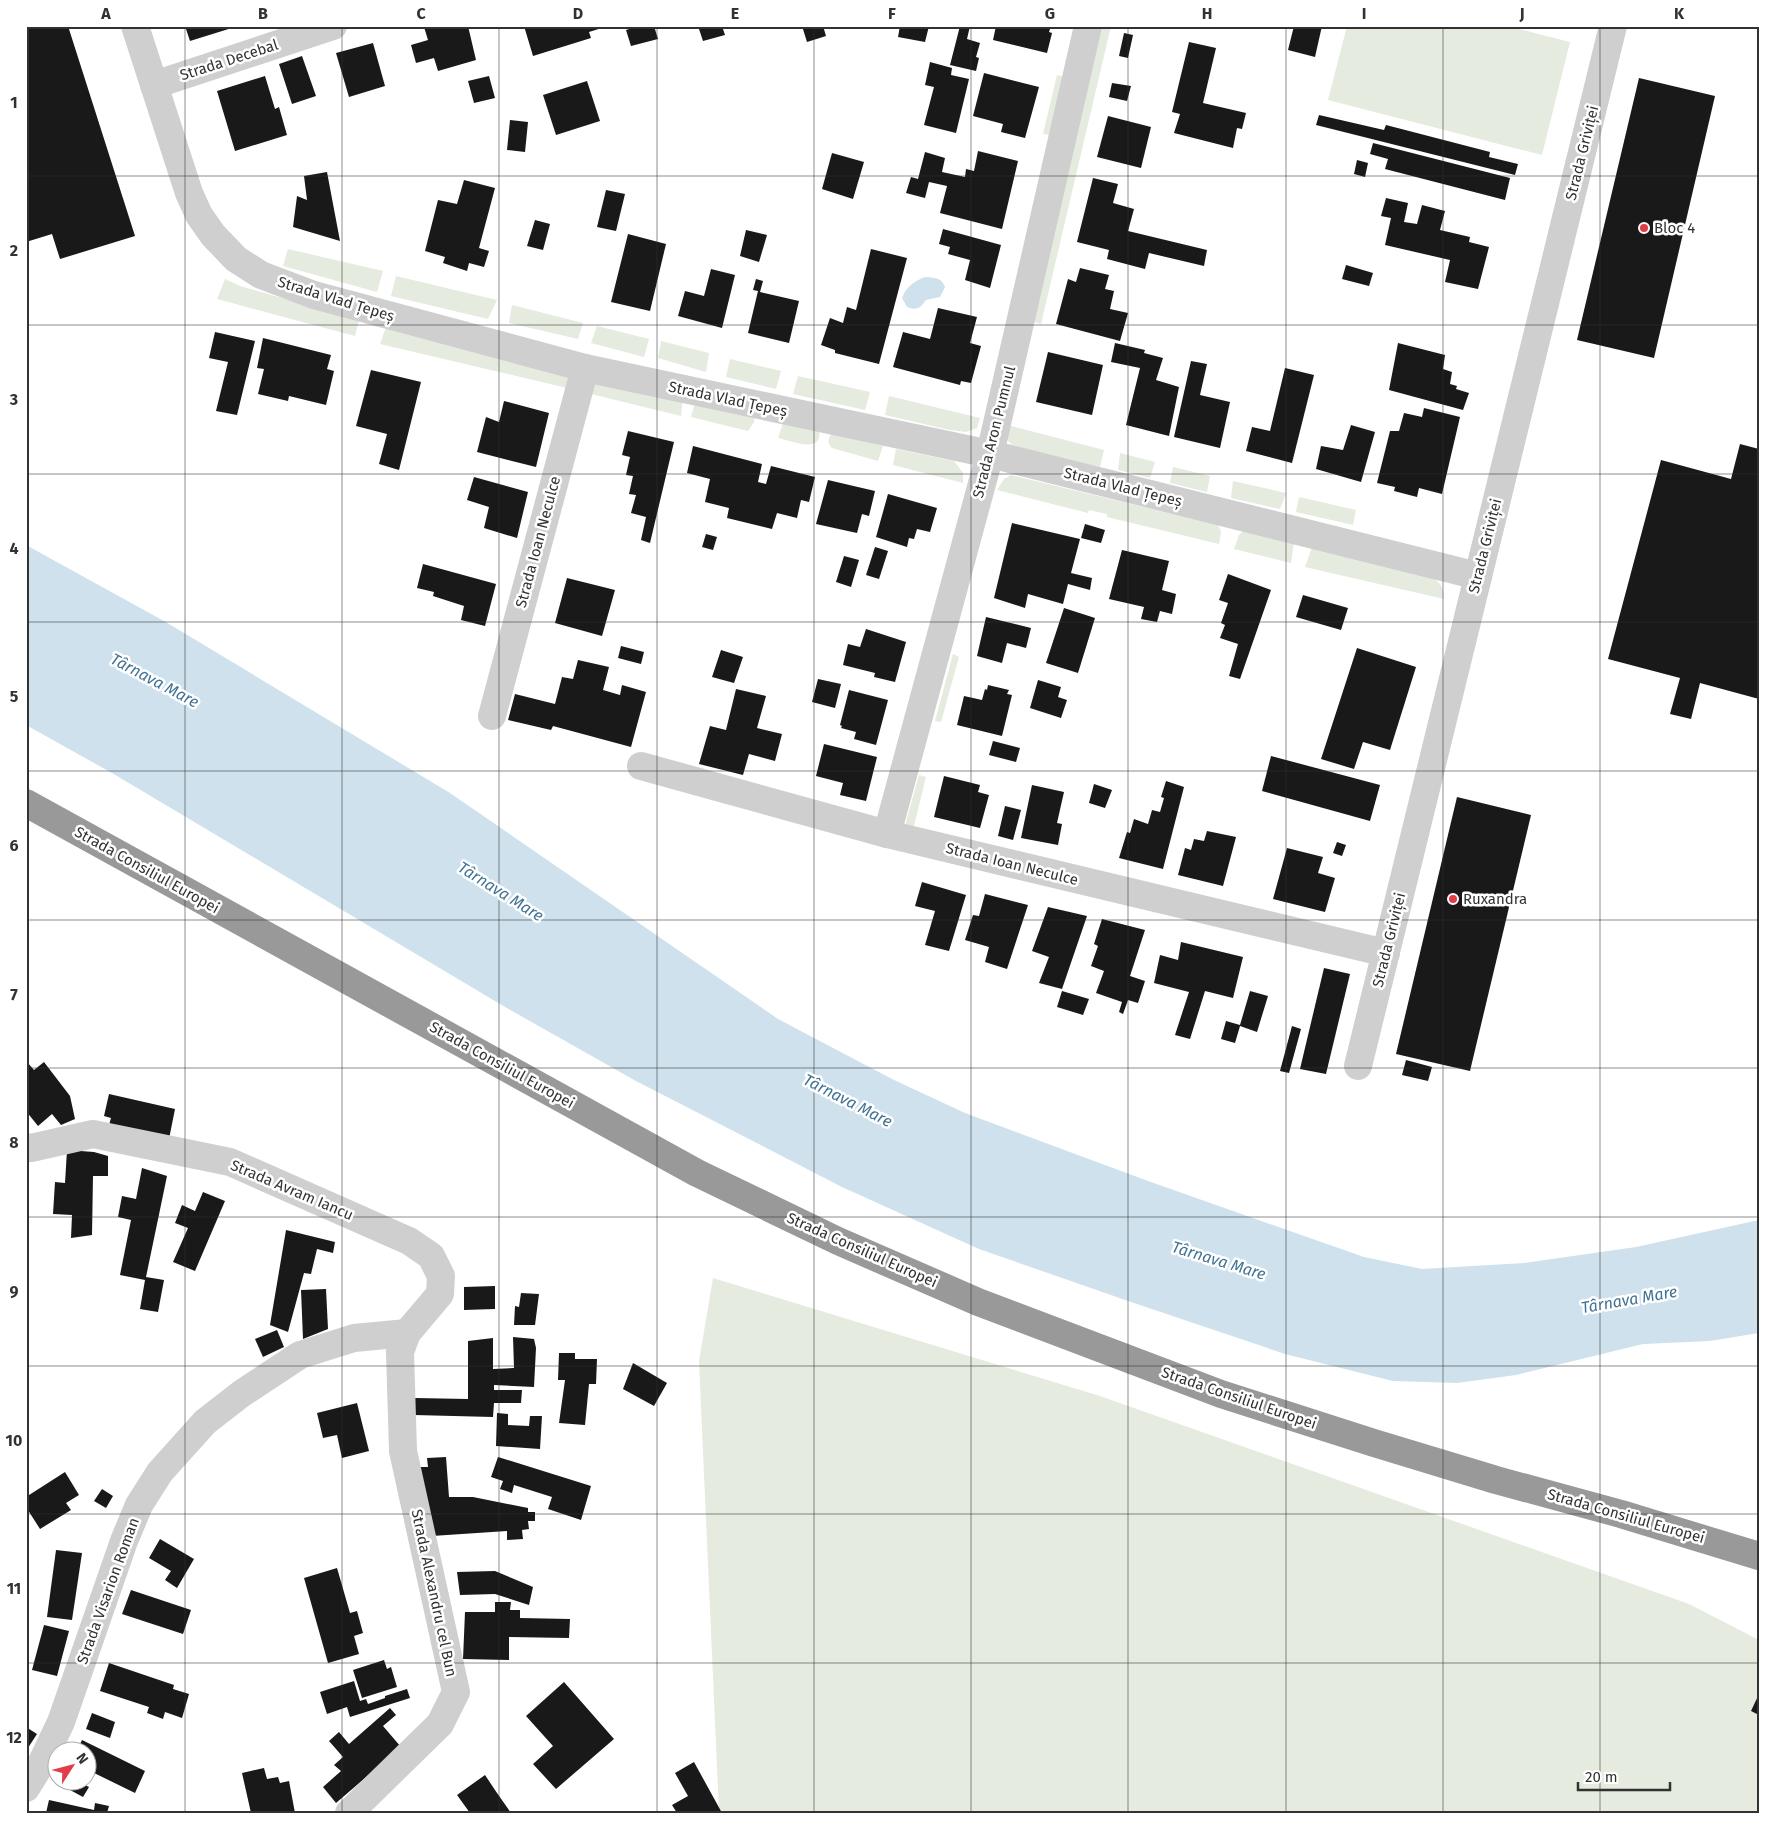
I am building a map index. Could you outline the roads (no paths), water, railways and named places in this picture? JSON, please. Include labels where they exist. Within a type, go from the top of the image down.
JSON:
[{"type":"highway","name":"Strada Consiliul Europei","points":[[26,803],[697,1173],[838,1241],[978,1302],[1221,1394],[1487,1477],[1621,1514],[1759,1556]]},
{"type":"street","name":"Strada Vlad Țepeș","points":[[135,26],[189,193],[199,215],[213,235],[236,259],[261,275],[314,295],[585,368],[990,454],[1478,576]]},
{"type":"street","name":"Strada Decebal","points":[[154,85],[333,26]]},
{"type":"street","name":"Strada Aron Pumnul","points":[[887,834],[990,454],[1088,26]]},
{"type":"street","name":"Strada Griviței","points":[[1358,1066],[1613,26]]},
{"type":"street","name":"Strada Ioan Neculce","points":[[492,716],[585,368]]},
{"type":"street","name":"Strada Ioan Neculce","points":[[641,766],[887,834],[1386,953]]},
{"type":"street","name":"Strada Avram Iancu","points":[[26,1147],[31,1148],[93,1134],[230,1162],[409,1242],[431,1256],[441,1276],[440,1294],[407,1333]]},
{"type":"street","name":"Strada Visarion Roman","points":[[26,1788],[41,1764],[61,1722],[124,1541],[139,1505],[160,1472],[206,1422],[241,1394],[300,1355],[354,1338],[407,1333]]},
{"type":"street","name":"Strada Alexandru cel Bun","points":[[349,1813],[440,1724],[456,1692],[403,1451],[400,1352],[407,1333]]},
{"type":"water","points":[[925,277],[942,281],[945,287],[940,297],[926,300],[918,308],[907,307],[902,298],[906,290]]},
{"type":"water","name":"Târnava Mare","points":[[26,545],[164,621],[450,793],[778,1019],[894,1080],[965,1113],[1148,1181],[1364,1257],[1422,1269],[1524,1263],[1636,1247],[1759,1220],[1759,1333],[1710,1341],[1643,1344],[1516,1375],[1457,1383],[1393,1381],[1285,1354],[979,1249],[842,1187],[636,1081],[505,1007],[112,773],[26,725]]},
{"type":"place","name":"Bloc 4","points":[[1644,228]]},
{"type":"place","name":"Ruxandra","points":[[1453,899]]}]
